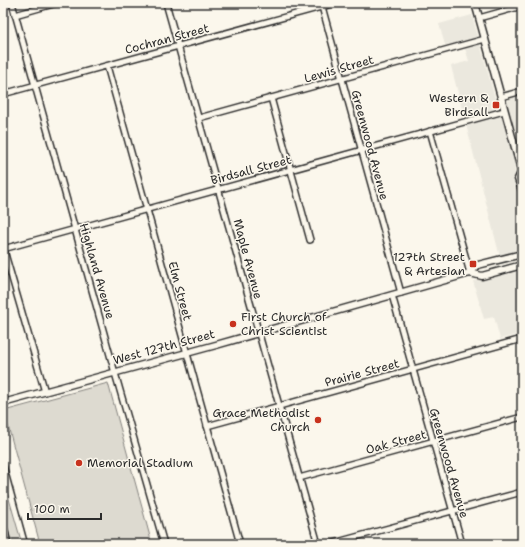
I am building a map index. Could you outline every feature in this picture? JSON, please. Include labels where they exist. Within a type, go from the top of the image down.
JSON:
[{"type":"main road","points":[[475,3],[522,173],[518,179],[522,190]]},
{"type":"main road","name":"West 127th Street","points":[[470,273],[478,265],[521,254]]},
{"type":"main road","name":"West 127th Street","points":[[3,403],[470,273],[482,276],[522,265]]},
{"type":"street","name":"Highland Avenue","points":[[12,3],[114,373],[164,544]]},
{"type":"street","points":[[15,15],[57,3]]},
{"type":"street","name":"Maple Avenue","points":[[166,3],[318,544]]},
{"type":"street","name":"Cochran Street","points":[[3,94],[321,5],[336,3]]},
{"type":"street","name":"Greenwood Avenue","points":[[321,5],[401,292]]},
{"type":"street","points":[[479,18],[522,6]]},
{"type":"street","name":"Lewis Street","points":[[199,118],[485,39]]},
{"type":"street","name":"Elm Street","points":[[106,66],[240,544]]},
{"type":"street","points":[[501,97],[522,91]]},
{"type":"street","points":[[270,98],[310,240]]},
{"type":"street","name":"Birdsall Street","points":[[3,248],[504,111]]},
{"type":"street","points":[[430,131],[470,273]]},
{"type":"street","points":[[3,248],[44,392]]},
{"type":"street","name":"Greenwood Avenue","points":[[392,295],[462,544]]},
{"type":"street","name":"Prairie Street","points":[[206,426],[522,340]]},
{"type":"street","name":"Oak Street","points":[[299,478],[522,418]]},
{"type":"street","points":[[330,544],[522,492]]},
{"type":"street","points":[[3,524],[8,544]]},
{"type":"shaded area","points":[[472,15],[495,98],[522,92],[522,251],[500,257],[451,66],[469,61],[463,42],[445,45],[439,24]]},
{"type":"shaded area","points":[[522,271],[522,340],[520,334],[500,339],[494,317],[484,319],[473,281]]},
{"type":"shaded area","points":[[108,383],[152,544],[40,544],[4,411]]},
{"type":"shaded area","points":[[3,478],[22,544],[12,544],[3,510]]},
{"type":"railway","points":[[3,453],[28,544]]},
{"type":"place","name":"Western & Birdsall","points":[[496,105]]},
{"type":"place","name":"127th Street & Artesian","points":[[473,264]]},
{"type":"place","name":"First Church of Christ Scientist","points":[[233,324]]},
{"type":"place","name":"Grace Methodist Church","points":[[318,420]]},
{"type":"place","name":"Memorial Stadium","points":[[79,463]]}]
